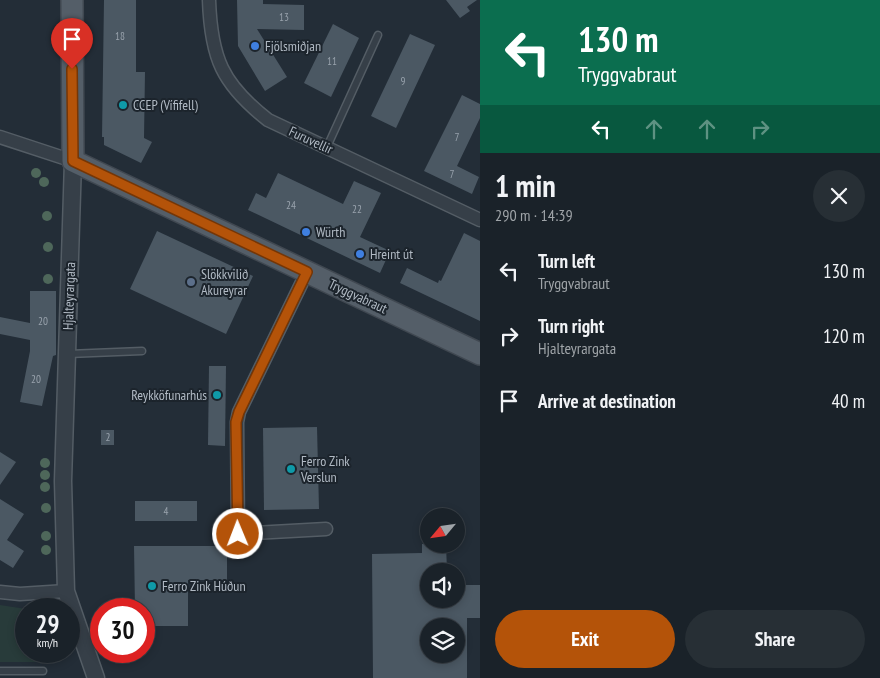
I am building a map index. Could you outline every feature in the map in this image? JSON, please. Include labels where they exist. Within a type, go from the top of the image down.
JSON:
[{"type":"main road","name":"Hjalteyrargata","points":[[72,0],[73,161]]},
{"type":"main road","name":"Tryggvabraut","points":[[73,161],[480,354]]},
{"type":"street","name":"Furuvellir","points":[[209,0],[212,41],[216,56],[223,72],[236,91],[250,106],[268,120],[480,220]]},
{"type":"street","points":[[0,137],[73,161]]},
{"type":"street","name":"Hjalteyrargata","points":[[73,161],[63,481],[66,591],[96,678]]},
{"type":"street","points":[[307,272],[239,412],[236,422],[238,534],[326,529]]},
{"type":"street","points":[[0,592],[20,594],[66,591]]},
{"type":"lane","points":[[327,147],[378,35]]},
{"type":"lane","points":[[67,354],[142,350]]},
{"type":"lane","points":[[0,671],[43,671]]},
{"type":"green space","points":[[0,605],[15,607],[15,662],[0,662]]},
{"type":"building","name":"CCEP (Vífifell)","points":[[104,0],[136,0],[136,72],[145,72],[144,138],[152,142],[141,163],[104,145],[104,137],[102,137]]},
{"type":"building","points":[[237,0],[263,0],[263,4],[304,5],[304,30],[257,29],[287,77],[265,91],[238,46]]},
{"type":"building","points":[[446,0],[477,0],[467,7],[470,11],[460,18]]},
{"type":"building","points":[[333,24],[359,38],[331,97],[304,83]]},
{"type":"building","points":[[410,34],[435,45],[396,128],[371,116]]},
{"type":"building","points":[[462,95],[480,104],[480,118],[457,166],[479,177],[472,194],[424,171]]},
{"type":"building","points":[[278,173],[343,204],[354,181],[381,193],[360,237],[390,251],[380,273],[248,210],[256,193],[266,198]]},
{"type":"building","name":"Slökkvilið Akureyrar","points":[[157,231],[253,276],[226,334],[130,289]]},
{"type":"building","points":[[464,233],[480,241],[480,321],[400,283],[407,268],[438,283],[439,280],[441,281]]},
{"type":"building","points":[[30,291],[56,291],[56,355],[53,356],[42,406],[20,402],[30,351],[30,340],[0,334],[0,317],[30,323]]},
{"type":"building","name":"Reykköfunarhús","points":[[209,366],[226,366],[225,446],[208,445]]},
{"type":"building","name":"Ferro Zink Verslun","points":[[317,427],[319,509],[264,510],[263,428]]},
{"type":"building","points":[[101,430],[114,430],[114,445],[101,445]]},
{"type":"building","points":[[0,452],[16,462],[0,485]]},
{"type":"building","points":[[0,499],[24,514],[7,540],[24,551],[13,568],[0,560]]},
{"type":"building","points":[[135,501],[197,501],[197,521],[135,521]]},
{"type":"building","name":"Ferro Zink Húðun","points":[[134,546],[227,546],[227,580],[188,580],[188,626],[155,626],[155,598],[135,598]]},
{"type":"building","points":[[446,553],[447,563],[420,563],[420,608],[465,608],[465,585],[480,585],[480,618],[467,618],[467,678],[373,678],[372,554]]},
{"type":"place","name":"Fjölsmiðjan","points":[[255,46]]},
{"type":"place","name":"CCEP (Vífifell)","points":[[123,105]]},
{"type":"place","name":"Würth","points":[[306,232]]},
{"type":"place","name":"Hreint út","points":[[360,254]]},
{"type":"place","name":"Slökkvilið Akureyrar","points":[[191,282]]},
{"type":"place","name":"Reykköfunarhús","points":[[217,395]]},
{"type":"place","name":"Ferro Zink Verslun","points":[[291,469]]},
{"type":"place","name":"Ferro Zink Húðun","points":[[152,586]]},
{"type":"route","points":[[72,69],[73,161],[307,272],[244,400],[236,422],[238,534]]}]
